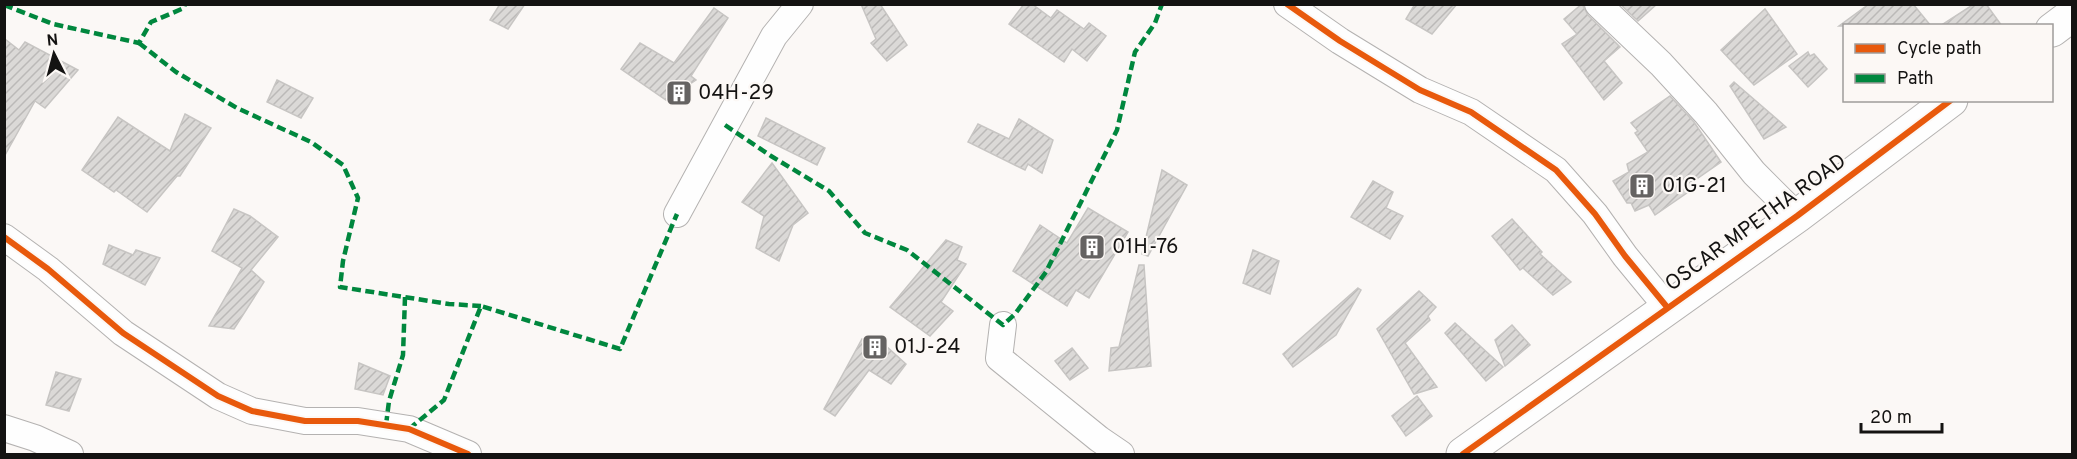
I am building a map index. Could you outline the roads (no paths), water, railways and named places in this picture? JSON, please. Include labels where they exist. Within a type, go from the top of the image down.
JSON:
[{"type":"street","points":[[677,214],[774,36],[800,4]]},
{"type":"street","points":[[1287,4],[1340,41],[1420,90],[1471,112],[1556,170],[1595,214],[1666,307]]},
{"type":"street","points":[[1598,4],[1660,64],[1706,113],[1754,173],[1797,216]]},
{"type":"street","points":[[2053,29],[2073,15]]},
{"type":"street","name":"OSCAR MPETHA ROAD","points":[[1462,454],[1797,216],[1948,102]]},
{"type":"street","points":[[4,237],[48,268],[123,333],[218,396],[252,411],[305,421],[358,421],[409,429],[468,454]]},
{"type":"street","points":[[1003,325],[999,358],[1099,439],[1121,454]]},
{"type":"street","points":[[4,428],[35,438],[70,454]]},
{"type":"place","name":"04H-29","points":[[679,93]]},
{"type":"place","name":"01G-21","points":[[1642,186]]},
{"type":"place","name":"01H-76","points":[[1092,247]]},
{"type":"place","name":"01J-24","points":[[875,347]]}]
